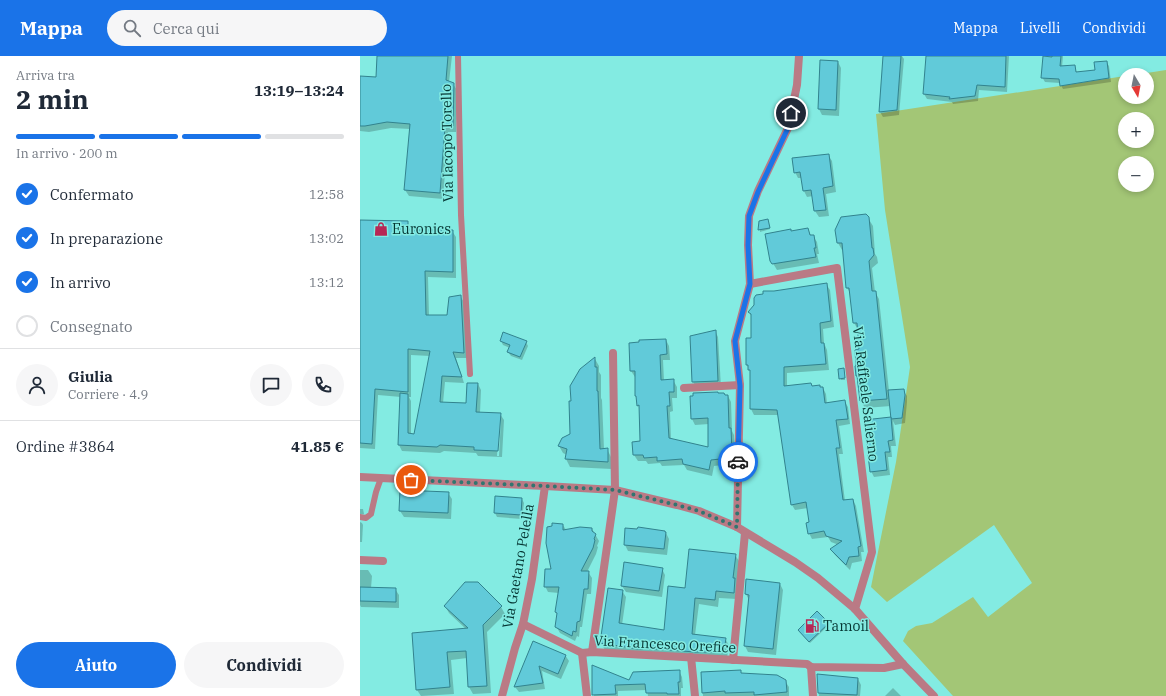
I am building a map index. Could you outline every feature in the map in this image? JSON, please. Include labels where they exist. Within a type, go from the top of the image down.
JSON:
[{"type":"street","points":[[737,527],[740,386],[735,341],[750,284],[748,245],[749,216],[758,192],[788,128],[798,85],[799,56]]},
{"type":"street","name":"Via Raffaele Salierno","points":[[750,284],[837,268],[872,552],[855,609]]},
{"type":"street","points":[[592,652],[615,490],[613,353]]},
{"type":"street","points":[[684,388],[740,386]]},
{"type":"street","points":[[360,477],[615,490],[692,509],[737,527],[812,574],[855,609],[903,664],[934,696]]},
{"type":"street","name":"Via Gaetano Pelella","points":[[502,696],[523,624],[532,579],[545,486]]},
{"type":"street","points":[[733,660],[745,533]]},
{"type":"street","points":[[360,560],[384,561]]},
{"type":"street","name":"Via Francesco Orefice","points":[[523,624],[582,653],[592,652],[807,664],[811,667],[884,668],[903,664]]},
{"type":"street","points":[[582,653],[587,696]]},
{"type":"street","points":[[690,657],[695,696]]},
{"type":"street","points":[[811,667],[813,696]]},
{"type":"lane","name":"Via Iacopo Torello","points":[[458,56],[461,215],[470,374]]},
{"type":"lane","points":[[360,518],[366,518],[371,514],[381,478]]},
{"type":"green space","points":[[1166,70],[1166,696],[953,696],[903,641],[908,631],[916,626],[932,623],[973,597],[988,617],[1032,583],[994,525],[887,602],[871,587],[896,462],[910,367],[885,210],[876,114],[1118,77],[1118,104],[1154,104],[1154,72]]},
{"type":"building","points":[[377,56],[448,56],[446,80],[454,83],[453,126],[445,126],[440,193],[404,190],[410,124],[387,122],[360,126],[360,76],[376,77]]},
{"type":"building","points":[[883,56],[901,56],[897,110],[879,112]]},
{"type":"building","points":[[926,56],[1006,56],[1005,87],[977,85],[975,96],[949,99],[950,97],[923,94]]},
{"type":"building","points":[[1043,56],[1061,56],[1060,66],[1075,65],[1076,72],[1095,70],[1094,62],[1107,61],[1109,78],[1060,86],[1059,79],[1041,78]]},
{"type":"building","points":[[820,60],[838,61],[836,110],[818,109]]},
{"type":"building","points":[[829,154],[833,186],[823,188],[826,210],[814,211],[811,190],[803,191],[800,172],[794,173],[792,158]]},
{"type":"building","points":[[866,214],[869,217],[874,255],[869,261],[872,291],[876,291],[887,399],[860,401],[855,366],[855,350],[859,349],[857,323],[853,323],[849,288],[846,288],[842,243],[837,243],[835,230],[841,217]]},
{"type":"building","points":[[768,219],[770,228],[758,230],[759,221]]},
{"type":"building","points":[[360,220],[408,221],[408,230],[453,230],[453,272],[425,271],[426,315],[447,315],[449,297],[461,295],[464,353],[453,352],[462,377],[442,376],[440,402],[466,403],[467,383],[478,383],[476,412],[501,413],[498,451],[474,450],[474,447],[398,445],[400,393],[408,394],[408,433],[414,434],[430,351],[408,349],[408,392],[375,389],[372,444],[360,443]]},
{"type":"building","points":[[808,228],[810,235],[814,235],[816,257],[772,264],[770,261],[765,234],[791,229],[791,231]]},
{"type":"building","points":[[827,283],[831,321],[820,323],[821,343],[824,343],[826,364],[784,367],[784,386],[811,383],[812,386],[820,385],[820,387],[823,387],[825,403],[845,400],[848,419],[836,420],[840,448],[836,448],[843,500],[853,499],[861,546],[858,547],[859,556],[849,557],[846,565],[830,549],[842,541],[826,536],[824,531],[808,534],[806,523],[809,522],[806,502],[791,505],[777,410],[750,409],[750,370],[748,370],[748,365],[746,365],[746,338],[751,338],[751,314],[748,312],[754,305],[754,298],[756,295],[763,294],[763,291],[774,291]]},
{"type":"building","points":[[716,330],[718,381],[692,382],[690,336]]},
{"type":"building","points":[[503,332],[527,341],[520,357],[507,352],[510,345],[500,341]]},
{"type":"building","points":[[666,339],[667,354],[660,355],[661,380],[674,379],[674,392],[669,392],[670,406],[667,406],[669,438],[708,447],[708,418],[691,419],[690,396],[693,396],[693,393],[718,392],[728,395],[729,428],[731,428],[732,453],[722,453],[720,459],[711,460],[709,470],[683,464],[682,459],[657,461],[657,457],[644,458],[643,455],[633,455],[632,442],[640,441],[639,405],[637,406],[635,396],[635,371],[630,371],[629,343],[639,342],[639,340]]},
{"type":"building","points":[[595,357],[595,367],[597,367],[600,449],[608,448],[608,462],[565,459],[567,449],[558,446],[562,438],[570,434],[570,386],[580,369]]},
{"type":"building","points":[[844,368],[845,378],[839,379],[838,369]]},
{"type":"building","points":[[904,389],[905,395],[902,418],[891,419],[888,390]]},
{"type":"building","points":[[891,417],[893,440],[888,441],[890,452],[885,452],[887,470],[870,472],[864,420]]},
{"type":"building","points":[[400,490],[449,492],[448,513],[399,511]]},
{"type":"building","points":[[495,496],[522,498],[521,515],[494,513]]},
{"type":"building","points":[[552,523],[563,524],[563,530],[580,527],[592,528],[592,531],[596,534],[593,548],[581,571],[589,571],[588,589],[584,589],[580,621],[577,622],[576,632],[573,631],[572,636],[555,627],[557,613],[555,612],[559,587],[544,587],[545,569],[551,569],[546,543],[547,527],[552,526]]},
{"type":"building","points":[[638,527],[665,531],[664,549],[624,545],[625,528],[637,529]]},
{"type":"building","points":[[689,549],[736,554],[733,578],[735,578],[734,593],[716,591],[715,600],[695,598],[692,634],[726,638],[724,652],[695,652],[644,648],[638,649],[600,643],[608,588],[623,590],[619,623],[664,630],[668,586],[685,588]]},
{"type":"building","points":[[624,562],[663,568],[659,591],[621,586]]},
{"type":"building","points":[[746,579],[780,583],[773,649],[744,646],[749,595],[745,594]]},
{"type":"building","points":[[465,582],[478,582],[502,606],[483,625],[487,686],[468,687],[466,651],[447,652],[450,687],[416,690],[412,633],[468,628],[444,606]]},
{"type":"building","points":[[360,587],[396,588],[396,602],[360,601]]},
{"type":"building","points":[[817,611],[829,623],[809,642],[798,630]]},
{"type":"building","points":[[533,641],[566,655],[558,674],[539,666],[543,683],[514,687]]},
{"type":"building","points":[[592,665],[629,680],[633,672],[680,670],[680,682],[678,682],[679,694],[646,693],[645,684],[615,685],[616,694],[592,695]]},
{"type":"building","points":[[741,670],[741,673],[777,675],[786,680],[787,692],[754,695],[754,692],[725,693],[725,691],[702,693],[701,672]]},
{"type":"building","points":[[817,674],[858,678],[857,695],[818,693]]},
{"type":"way so far","points":[[411,480],[615,490],[699,511],[737,527],[738,462]]},
{"type":"place","name":"Euronics","points":[[381,229]]},
{"type":"place","name":"Tamoil","points":[[812,626]]},
{"type":"route","points":[[738,462],[740,386],[735,341],[750,284],[748,245],[749,216],[758,192],[788,128],[791,113]]}]
